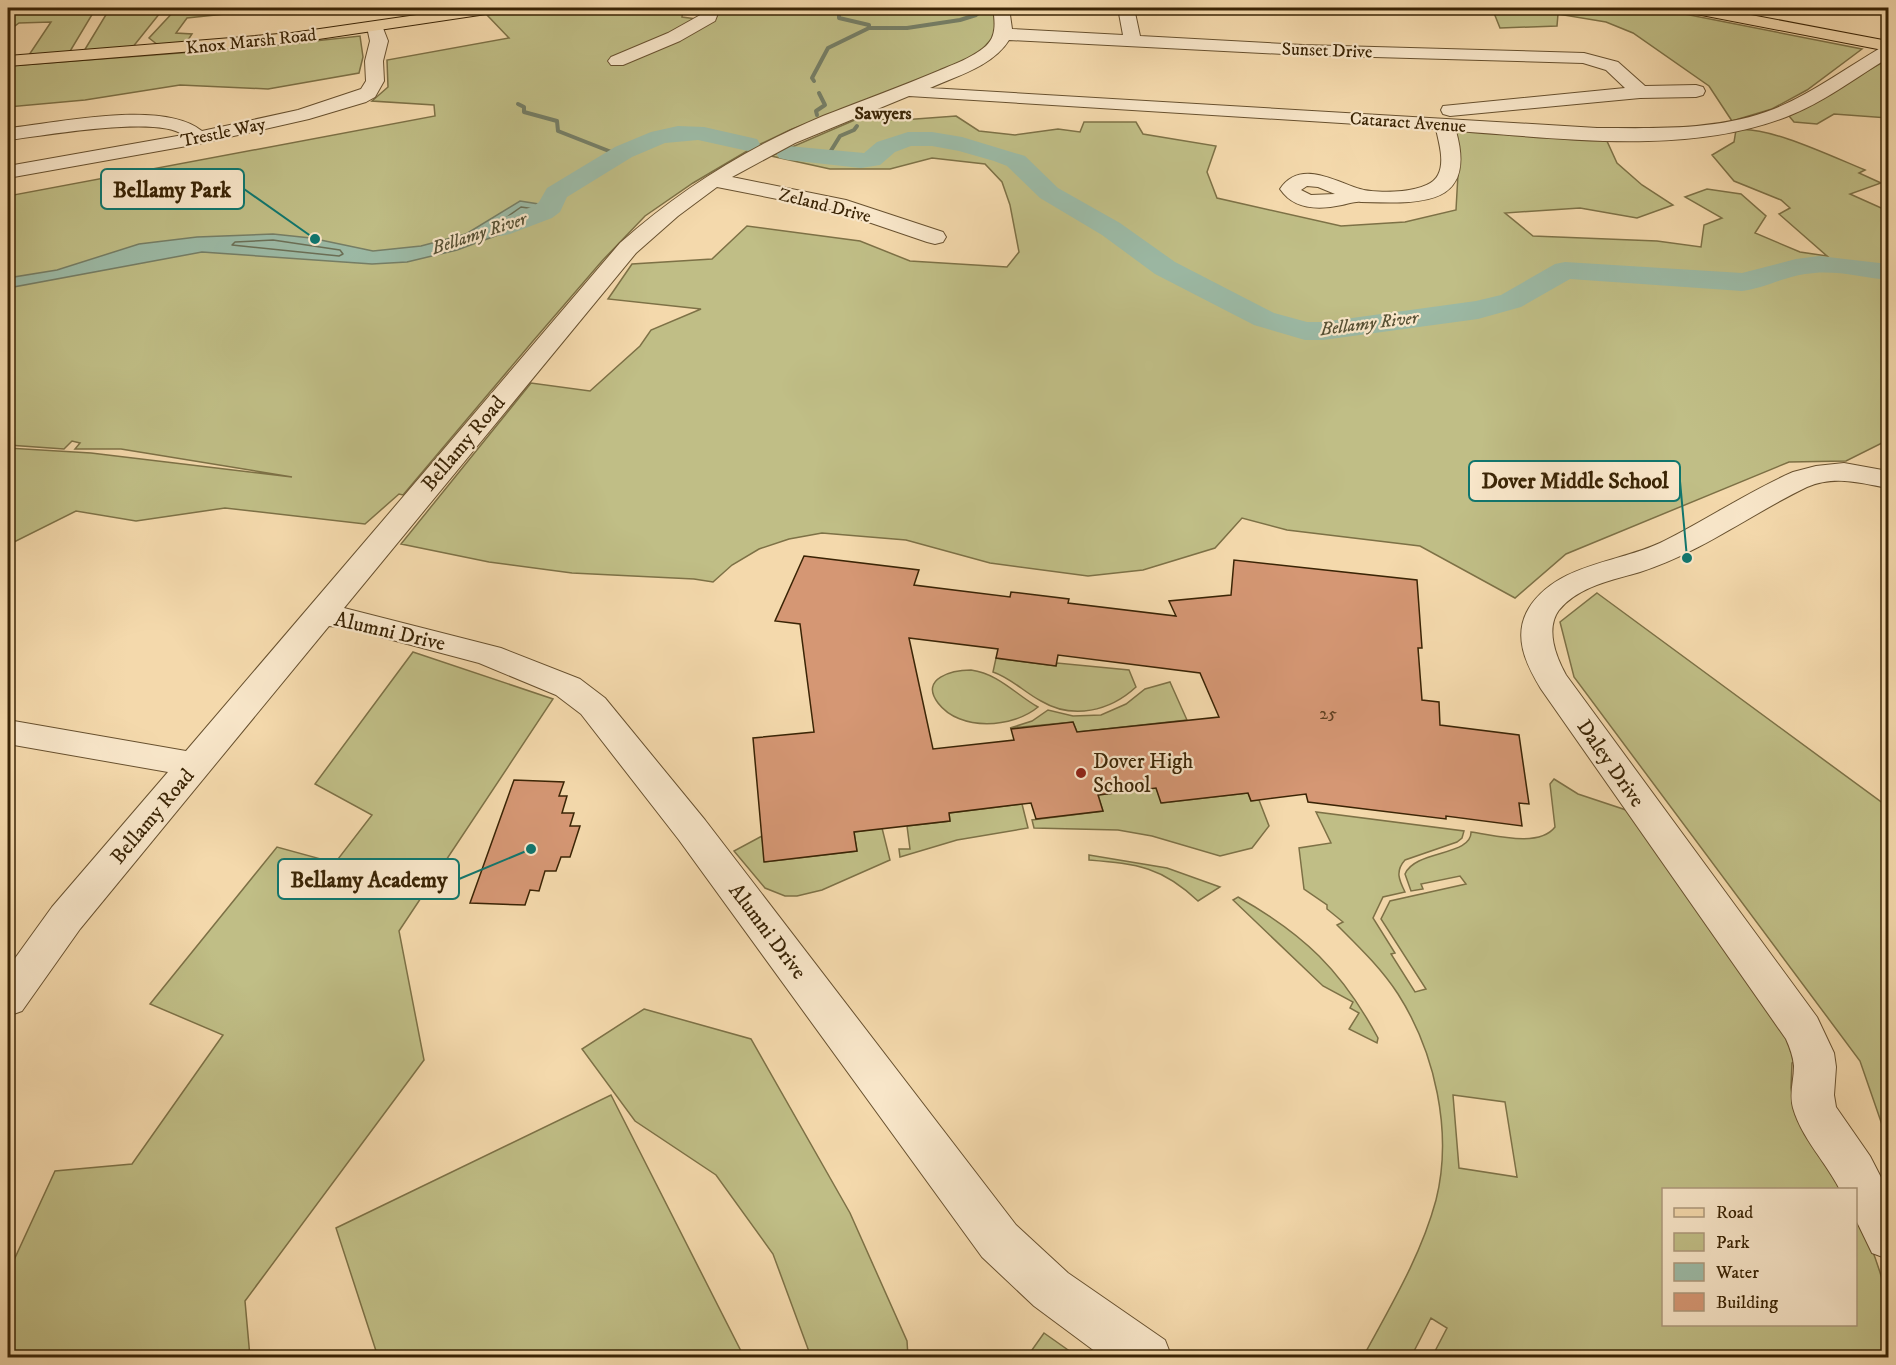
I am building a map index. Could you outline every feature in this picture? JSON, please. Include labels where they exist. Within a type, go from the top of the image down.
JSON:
[{"type":"main road","name":"Knox Marsh Road","points":[[8,61],[224,44],[375,27],[493,8]]},
{"type":"main road","points":[[1691,8],[1885,51]]},
{"type":"main road","points":[[1729,8],[1888,38]]},
{"type":"main road","points":[[1767,8],[1862,33]]},
{"type":"street","points":[[617,61],[633,56],[692,27],[709,17],[712,8]]},
{"type":"street","points":[[1001,8],[1004,24],[1002,34]]},
{"type":"street","points":[[1126,8],[1133,42]]},
{"type":"street","name":"Trestle Way","points":[[8,172],[198,138],[302,115],[359,98],[368,93],[375,81],[374,61],[379,41],[375,27]]},
{"type":"street","name":"Sunset Drive","points":[[1002,34],[1133,42],[1584,58],[1612,66],[1640,93]]},
{"type":"street","name":"Bellamy Road","points":[[8,999],[66,918],[605,273],[650,227],[714,180],[754,155],[784,140],[909,90],[981,57],[994,48],[1002,34]]},
{"type":"street","name":"Cataract Avenue","points":[[909,90],[933,94],[1597,134],[1662,134],[1724,127],[1780,113],[1885,51]]},
{"type":"street","points":[[1407,122],[1422,115],[1447,110],[1640,93],[1696,91]]},
{"type":"street","points":[[8,134],[122,121],[155,120],[185,127],[198,138]]},
{"type":"street","points":[[1357,195],[1408,196],[1430,191],[1443,184],[1451,170],[1444,125]]},
{"type":"street","name":"Zeland Drive","points":[[714,180],[838,205],[935,237]]},
{"type":"street","name":"Daley Drive","points":[[1888,480],[1855,472],[1832,471],[1797,480],[1658,555],[1568,588],[1546,606],[1537,630],[1539,655],[1553,681],[1802,1029],[1813,1053],[1815,1068],[1812,1095],[1817,1115],[1854,1171],[1888,1237]]},
{"type":"street","name":"Alumni Drive","points":[[320,615],[347,618],[490,655],[568,687],[593,706],[692,830],[999,1241],[1062,1300],[1147,1358]]},
{"type":"street","points":[[8,732],[196,765]]},
{"type":"green space","points":[[8,8],[96,8],[69,53],[29,55],[51,22],[19,23],[8,31]]},
{"type":"green space","points":[[110,8],[164,8],[132,48],[84,51]]},
{"type":"green space","points":[[177,8],[252,8],[244,12],[187,18],[176,33],[192,34],[186,43],[158,45],[149,38]]},
{"type":"green space","points":[[535,8],[683,8],[682,17],[696,20],[716,18],[720,8],[994,8],[997,19],[994,36],[980,52],[951,68],[790,130],[754,147],[693,183],[645,216],[602,261],[403,495],[399,494],[365,524],[225,508],[136,521],[76,511],[8,545],[8,448],[91,453],[292,477],[121,449],[75,449],[80,443],[72,441],[64,449],[8,445],[8,196],[435,116],[434,105],[372,101],[388,87],[387,60],[509,38],[487,15]]},
{"type":"green space","points":[[1492,8],[1654,8],[1862,49],[1807,90],[1772,109],[1732,121],[1709,86],[1633,33],[1606,22],[1558,14],[1557,26],[1500,28]]},
{"type":"green space","points":[[360,36],[363,57],[359,73],[268,89],[180,85],[85,100],[8,107],[8,66],[260,47]]},
{"type":"green space","points":[[1888,59],[1888,118],[1834,114],[1817,124],[1794,122],[1789,116]]},
{"type":"green space","points":[[956,116],[979,131],[1015,135],[1058,129],[1080,132],[1084,122],[1136,122],[1143,134],[1216,146],[1207,172],[1217,198],[1341,226],[1405,222],[1456,210],[1459,156],[1455,130],[1606,139],[1617,163],[1642,185],[1673,205],[1637,218],[1580,208],[1505,213],[1533,236],[1657,241],[1701,247],[1704,225],[1722,218],[1685,197],[1707,189],[1741,194],[1766,216],[1755,233],[1800,252],[1827,256],[1779,214],[1790,208],[1781,200],[1734,181],[1712,155],[1734,142],[1736,130],[1765,132],[1800,143],[1865,170],[1859,173],[1881,183],[1850,194],[1888,211],[1888,440],[1846,461],[1789,462],[1566,554],[1515,598],[1420,546],[1287,530],[1242,518],[1215,548],[1143,570],[1088,576],[990,563],[906,540],[822,533],[789,539],[759,549],[732,565],[713,582],[572,573],[489,562],[401,544],[531,383],[590,391],[640,346],[651,330],[701,309],[608,299],[632,264],[712,259],[747,226],[860,241],[910,261],[1007,267],[1019,252],[1010,205],[1002,182],[985,164],[932,158],[890,169],[830,169],[771,156],[857,119],[902,120]]},
{"type":"green space","points":[[1597,593],[1888,807],[1888,1142],[1860,1061],[1574,677],[1560,622]]},
{"type":"green space","points":[[413,652],[553,699],[399,931],[424,1060],[245,1301],[250,1357],[8,1357],[8,1273],[55,1171],[132,1164],[223,1035],[150,1004],[277,847],[335,863],[372,815],[315,784]]},
{"type":"green space","points":[[996,658],[1056,666],[1057,663],[1129,670],[1136,687],[1115,702],[1103,707],[1091,710],[1066,710],[1041,701],[993,672]]},
{"type":"green space","points":[[971,670],[998,680],[1038,707],[1027,714],[1001,723],[973,723],[959,719],[938,703],[933,694],[933,687],[941,677]]},
{"type":"green space","points":[[1170,682],[1187,720],[1077,732],[1073,722],[1010,728],[1032,721],[1048,710],[1073,716],[1101,715],[1126,704],[1145,689]]},
{"type":"green space","points":[[1554,779],[1578,794],[1629,811],[1778,1015],[1796,1061],[1792,1063],[1791,1088],[1794,1106],[1842,1188],[1662,1188],[1662,1326],[1857,1326],[1857,1215],[1875,1258],[1886,1294],[1889,1318],[1888,1357],[1432,1357],[1447,1328],[1431,1318],[1411,1357],[1363,1357],[1404,1281],[1430,1221],[1441,1174],[1441,1120],[1431,1067],[1411,1017],[1384,975],[1337,925],[1343,922],[1327,909],[1327,905],[1304,889],[1299,848],[1331,843],[1316,812],[1464,831],[1462,838],[1457,842],[1405,860],[1400,868],[1399,876],[1405,892],[1383,897],[1373,918],[1395,953],[1391,954],[1415,992],[1426,989],[1381,919],[1390,901],[1466,884],[1460,876],[1421,884],[1423,889],[1411,891],[1405,874],[1411,866],[1463,845],[1469,840],[1471,832],[1527,839],[1548,833],[1555,827],[1550,784]],"holes":[[[1453,1095],[1505,1102],[1517,1177],[1459,1168]]]},
{"type":"green space","points":[[1156,788],[1162,803],[1248,793],[1251,801],[1259,800],[1269,826],[1252,848],[1220,856],[1152,836],[1118,830],[1034,828],[1032,820],[1103,811],[1098,795]]},
{"type":"green space","points":[[1022,804],[1028,828],[957,840],[900,857],[899,849],[910,849],[907,826],[950,821],[949,813]]},
{"type":"green space","points":[[882,828],[890,860],[822,890],[797,896],[785,896],[765,888],[734,851],[762,836],[765,862],[857,851],[854,832]]},
{"type":"green space","points":[[1089,855],[1167,868],[1220,887],[1198,901],[1161,874],[1122,863],[1089,860]]},
{"type":"green space","points":[[1238,897],[1283,925],[1319,956],[1350,993],[1364,1014],[1378,1038],[1377,1043],[1349,1029],[1359,1013],[1350,1008],[1353,1002],[1323,986],[1233,900]]},
{"type":"green space","points":[[644,1009],[751,1039],[850,1213],[907,1341],[908,1357],[811,1357],[773,1254],[716,1175],[635,1121],[582,1049]]},
{"type":"green space","points":[[611,1095],[744,1357],[378,1357],[336,1228]]},
{"type":"green space","points":[[1044,1333],[1078,1357],[1027,1357]]},
{"type":"water","points":[[520,201],[551,206],[550,216],[457,250],[407,262],[372,264],[202,252],[8,288],[8,278],[57,270],[139,244],[197,237],[273,234],[311,238],[373,251],[421,246],[466,234]]},
{"type":"building","name":"Dover High School","points":[[804,556],[919,570],[914,585],[1010,597],[1011,592],[1069,599],[1068,603],[1176,616],[1169,601],[1231,595],[1234,560],[1417,580],[1422,648],[1418,648],[1422,700],[1439,702],[1440,725],[1519,735],[1529,804],[1519,803],[1522,826],[1308,802],[1306,794],[1251,801],[1248,793],[1161,803],[1156,788],[1098,795],[1103,811],[1036,819],[1031,803],[949,813],[950,821],[854,832],[857,851],[764,862],[753,738],[814,732],[800,624],[775,621]],"holes":[[[909,638],[998,649],[996,658],[1056,666],[1058,655],[1200,673],[1219,717],[1077,732],[1073,722],[1011,729],[1014,740],[933,749]]]},
{"type":"building","points":[[514,780],[564,782],[559,796],[567,796],[562,813],[574,813],[570,826],[580,826],[570,857],[561,857],[556,871],[545,871],[539,891],[530,890],[525,905],[470,903]]},
{"type":"waterway","points":[[824,8],[839,14],[839,18],[869,25],[869,28]]},
{"type":"waterway","points":[[869,28],[907,28],[960,20],[976,15],[985,8]]},
{"type":"waterway","points":[[814,81],[812,78],[828,48],[869,28]]},
{"type":"waterway","points":[[817,115],[816,111],[825,105],[819,93]]},
{"type":"waterway","points":[[518,104],[524,107],[524,112],[557,121],[558,131],[619,155]]},
{"type":"waterway","points":[[827,157],[840,136],[854,130],[857,126]]},
{"type":"waterway","name":"Bellamy River","points":[[501,228],[543,212],[551,206],[556,193],[641,143],[678,133],[698,133],[748,144]]},
{"type":"waterway","name":"Bellamy River","points":[[788,153],[861,161],[871,160],[886,147],[908,139],[932,139],[962,144],[1003,156],[1016,161],[1049,193],[1111,229],[1165,268],[1264,319],[1305,331],[1323,331],[1478,310],[1511,301],[1565,270],[1742,282],[1758,280],[1796,267],[1819,264],[1888,272]]},
{"type":"place","name":"Bellamy Park","points":[[315,239]]},
{"type":"place","name":"Dover Middle School","points":[[1687,558]]},
{"type":"place","name":"Dover High School","points":[[1081,773]]},
{"type":"place","name":"Bellamy Academy","points":[[531,849]]},
{"type":"district","name":"Sawyers","points":[[883,113]]}]
